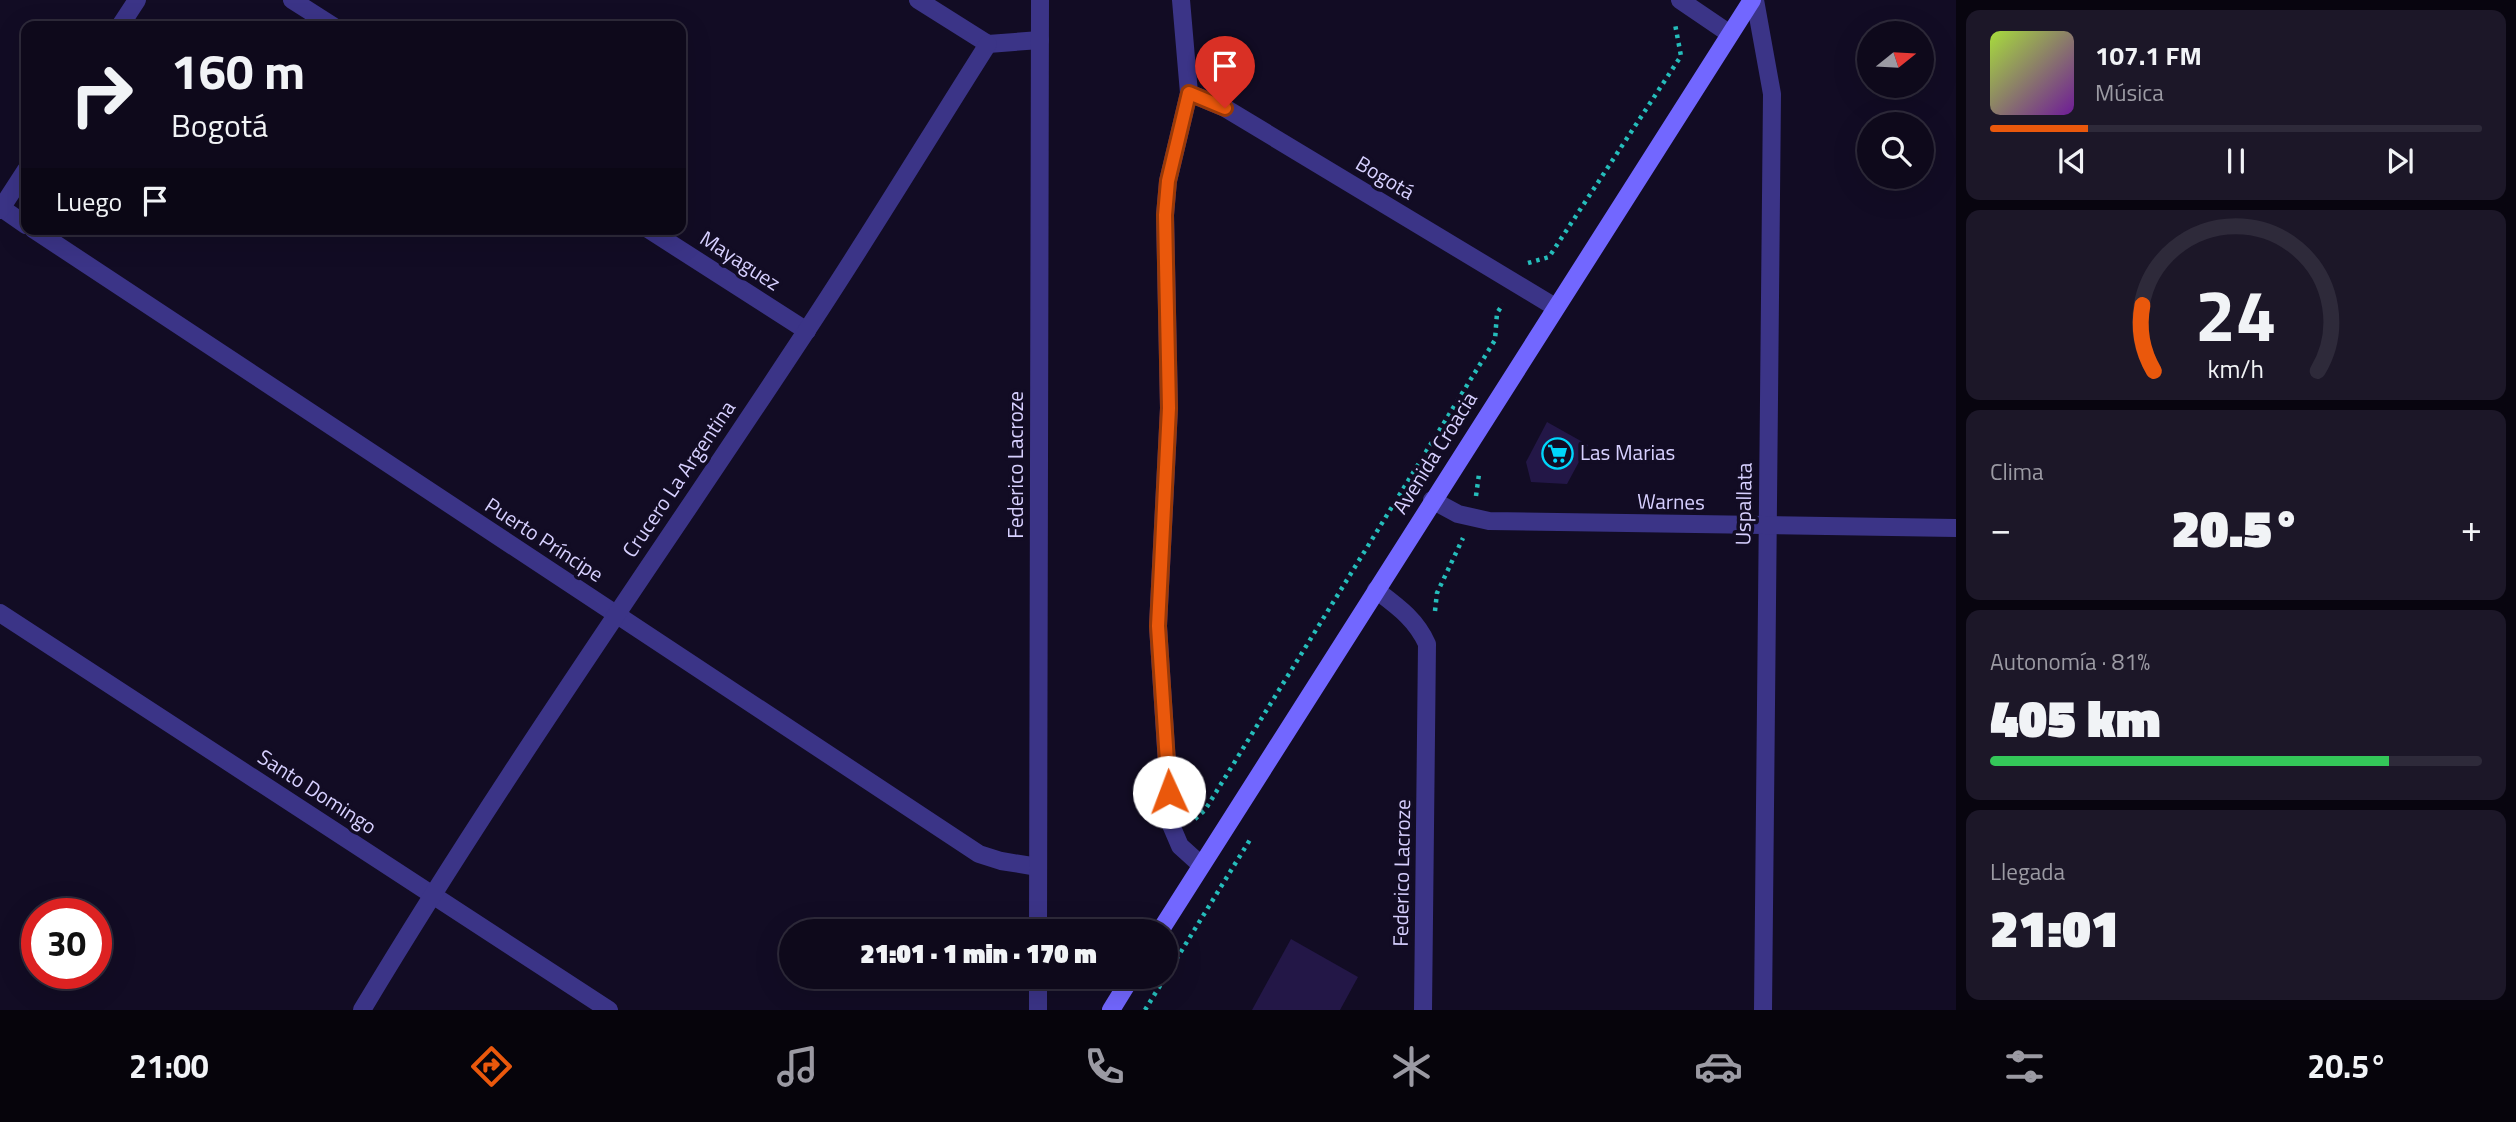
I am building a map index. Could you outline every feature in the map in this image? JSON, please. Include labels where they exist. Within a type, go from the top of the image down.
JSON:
[{"type":"main road","name":"Avenida Croacia","points":[[1167,919],[1753,0]]},
{"type":"main road","points":[[1111,1010],[1124,989]]},
{"type":"street","points":[[123,21],[137,0]]},
{"type":"street","points":[[292,0],[325,21]]},
{"type":"street","points":[[918,0],[988,44],[1040,40]]},
{"type":"street","name":"Federico Lacroze","points":[[1038,919],[1040,0]]},
{"type":"street","points":[[1181,0],[1189,93],[1168,181],[1165,215],[1169,408],[1158,626],[1171,825],[1180,846],[1201,865]]},
{"type":"street","name":"Uspallata","points":[[1753,0],[1772,94],[1763,1010]]},
{"type":"street","points":[[1684,3],[1730,34]]},
{"type":"street","name":"Crucero La Argentina","points":[[362,1010],[432,894],[615,614],[807,331],[988,44]]},
{"type":"street","name":"Bogotá","points":[[1189,93],[1225,108],[1555,307]]},
{"type":"street","points":[[21,178],[0,209],[21,222]]},
{"type":"street","name":"Puerto Príncipe","points":[[42,235],[979,854],[1001,861],[1038,867]]},
{"type":"street","name":"Mayaguez","points":[[658,235],[807,331]]},
{"type":"street","name":"Warnes","points":[[1432,500],[1458,514],[1489,521],[1956,528]]},
{"type":"street","name":"Federico Lacroze","points":[[1376,590],[1408,615],[1420,628],[1427,644],[1423,1010]]},
{"type":"street","name":"Santo Domingo","points":[[0,613],[609,1010]]},
{"type":"street","points":[[1038,989],[1038,1010]]},
{"type":"path","points":[[1180,846],[1193,820],[1205,810],[1495,340],[1497,313],[1515,283],[1529,261],[1549,257],[1681,56],[1675,24],[1684,3]]},
{"type":"building","name":"Las Marias","points":[[1547,422],[1588,445],[1567,484],[1531,482],[1526,462]]},
{"type":"building","points":[[1291,939],[1358,977],[1340,1010],[1252,1010]]},
{"type":"place","name":"Las Marias","points":[[1557,453]]},
{"type":"route","points":[[1169,792],[1158,626],[1169,408],[1165,215],[1168,181],[1189,93],[1225,108]]}]
